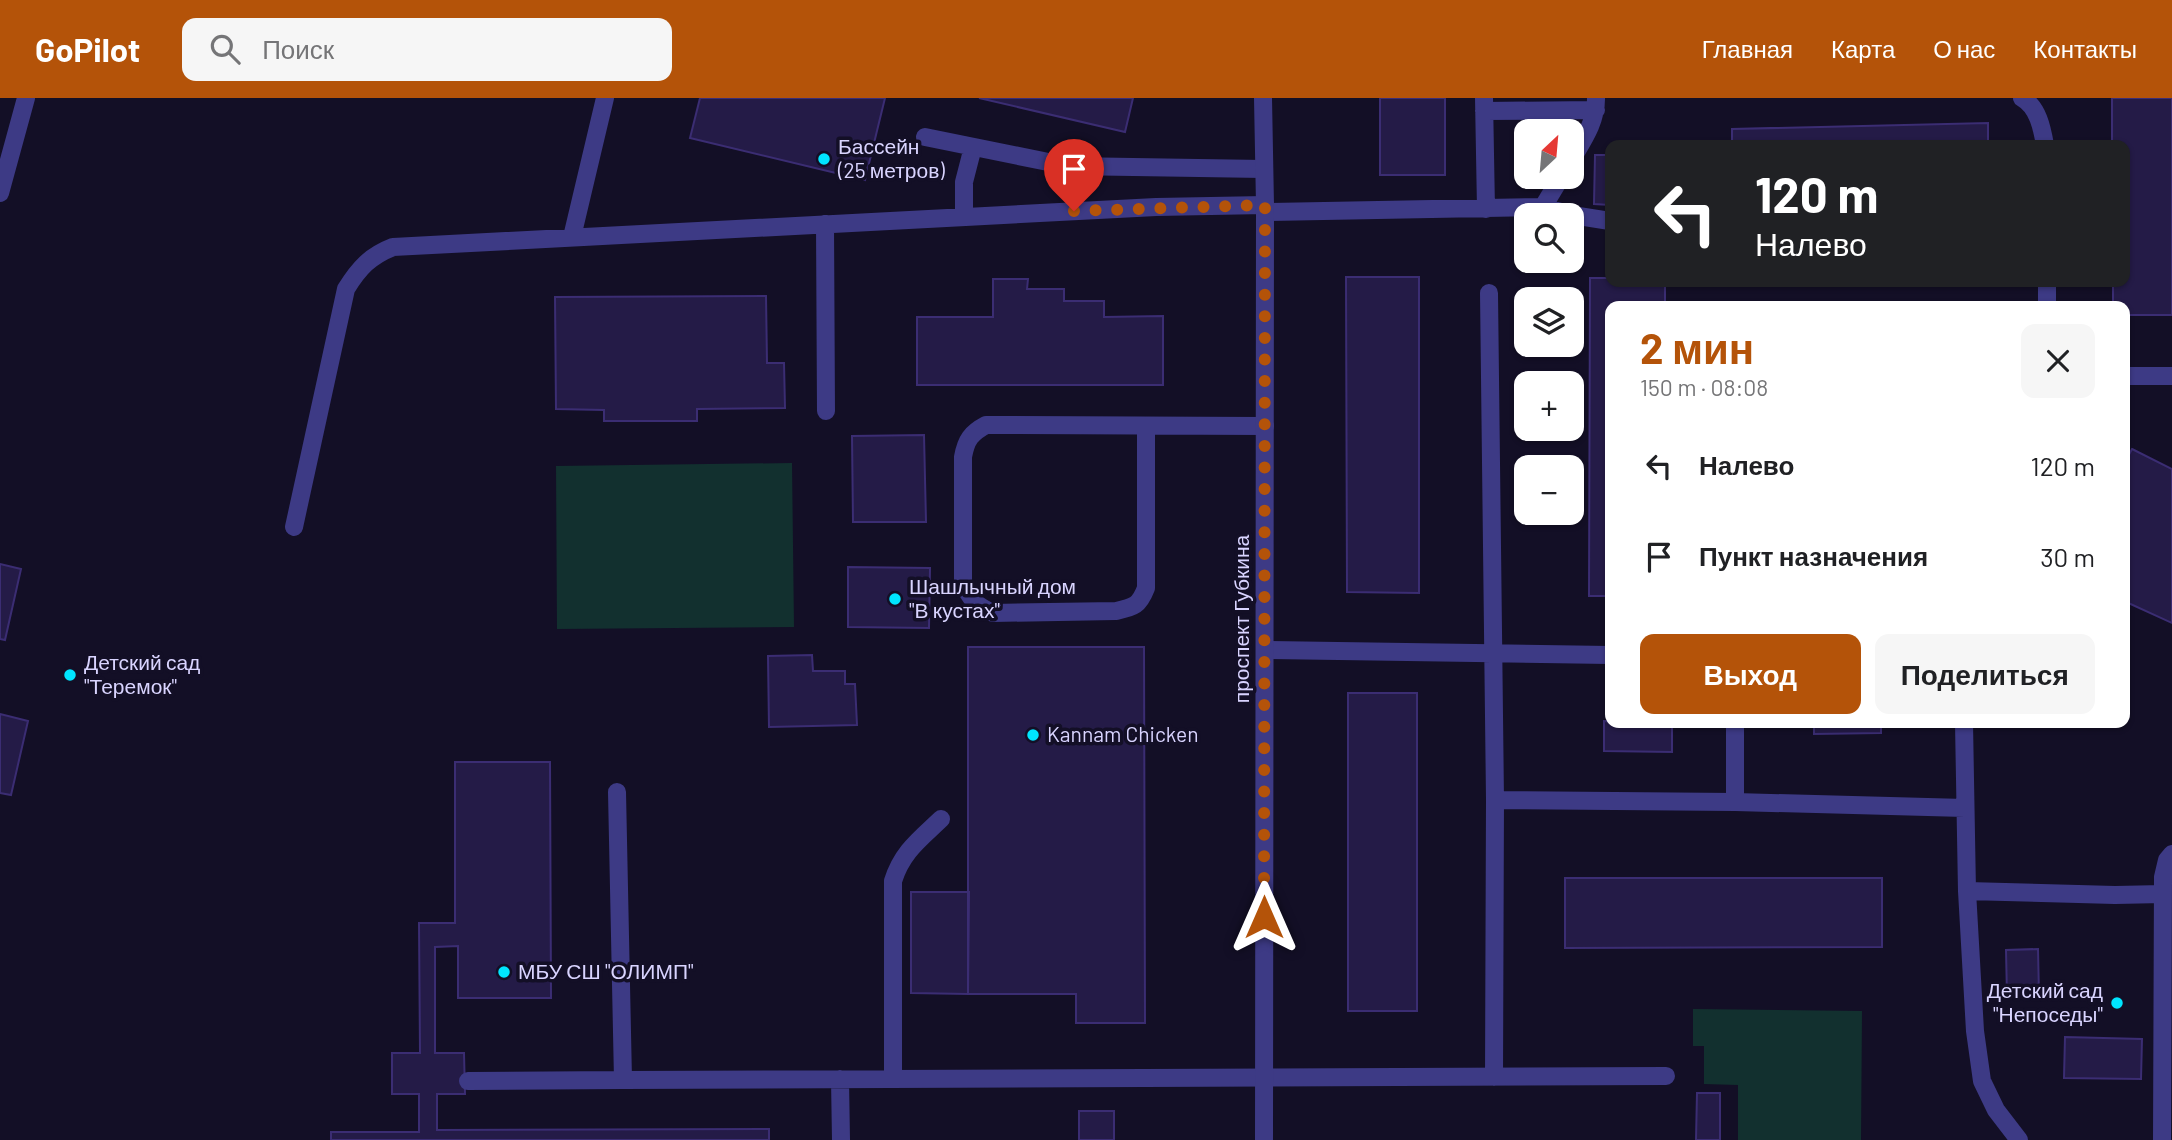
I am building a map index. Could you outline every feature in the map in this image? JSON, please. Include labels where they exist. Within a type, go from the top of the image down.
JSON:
[{"type":"street","points":[[0,193],[26,98]]},
{"type":"street","points":[[572,237],[605,98]]},
{"type":"street","name":"проспект Губкина","points":[[1263,98],[1264,1140]]},
{"type":"street","points":[[2022,98],[2042,123],[2044,140]]},
{"type":"street","points":[[1486,209],[1484,104],[1596,104],[1584,138]]},
{"type":"street","points":[[925,137],[1068,166],[1264,169]]},
{"type":"street","points":[[964,217],[963,192],[973,147]]},
{"type":"street","points":[[294,527],[346,289],[358,270],[374,254],[393,247],[1156,207],[1514,208]]},
{"type":"street","points":[[1584,217],[1605,220]]},
{"type":"street","points":[[825,224],[826,411]]},
{"type":"street","points":[[1489,293],[1495,800],[1494,1077]]},
{"type":"street","points":[[2130,376],[2172,376]]},
{"type":"street","points":[[1146,426],[1146,588],[1133,608],[1116,611],[993,613],[978,607],[969,597],[963,582],[963,457],[965,443],[973,432],[986,425],[1265,426]]},
{"type":"street","points":[[1265,650],[1605,655]]},
{"type":"street","points":[[1735,728],[1735,802]]},
{"type":"street","points":[[1964,728],[1967,891],[1975,1031],[1982,1081],[1996,1110],[2019,1140]]},
{"type":"street","points":[[617,792],[623,1080]]},
{"type":"street","points":[[1495,800],[1965,808]]},
{"type":"street","points":[[893,1079],[893,881],[898,863],[909,848],[941,819]]},
{"type":"street","points":[[2162,1140],[2163,877],[2167,860],[2172,854]]},
{"type":"street","points":[[1967,891],[2163,894]]},
{"type":"street","points":[[468,1080],[1666,1076]]},
{"type":"street","points":[[840,1079],[841,1140]]},
{"type":"green space","points":[[792,463],[794,627],[557,629],[556,466]]},
{"type":"green space","points":[[1693,1009],[1862,1011],[1861,1140],[1738,1140],[1738,1085],[1704,1084],[1704,1046],[1693,1046]]},
{"type":"building","name":"Бассейн (25 метров)","points":[[700,98],[885,98],[865,180],[690,138]]},
{"type":"building","points":[[979,98],[1133,98],[1125,132]]},
{"type":"building","points":[[1380,98],[1445,98],[1445,175],[1380,175]]},
{"type":"building","points":[[2112,98],[2172,98],[2172,315],[2130,315],[2130,301],[2113,301],[2113,287],[2130,287],[2130,140],[2112,140]]},
{"type":"building","points":[[1988,123],[1988,140],[1732,140],[1732,129]]},
{"type":"building","points":[[1595,155],[1605,155],[1605,205],[1594,204]]},
{"type":"building","points":[[1346,277],[1419,277],[1419,593],[1347,592]]},
{"type":"building","points":[[1590,278],[1605,278],[1605,287],[1665,287],[1665,301],[1605,301],[1605,596],[1589,596]]},
{"type":"building","points":[[993,279],[1028,279],[1027,289],[1064,289],[1064,301],[1104,301],[1104,317],[1163,316],[1163,385],[917,385],[917,317],[993,317]]},
{"type":"building","points":[[766,296],[767,363],[784,363],[785,408],[697,409],[697,421],[604,421],[604,410],[556,409],[555,297]]},
{"type":"building","points":[[924,435],[926,522],[853,522],[852,436]]},
{"type":"building","points":[[2132,449],[2172,469],[2172,623],[2130,604]]},
{"type":"building","points":[[0,564],[21,569],[5,640],[0,639]]},
{"type":"building","points":[[848,567],[930,568],[929,628],[848,627]]},
{"type":"building","points":[[968,647],[1144,647],[1145,1023],[1076,1023],[1076,994],[968,994]]},
{"type":"building","points":[[812,655],[813,671],[845,671],[845,684],[855,684],[857,725],[769,727],[768,656]]},
{"type":"building","points":[[1348,693],[1417,693],[1417,1011],[1348,1011]]},
{"type":"building","points":[[0,714],[28,721],[11,795],[0,793]]},
{"type":"building","points":[[1604,721],[1605,728],[1672,728],[1672,752],[1604,751]]},
{"type":"building","points":[[1814,728],[1881,728],[1881,733],[1814,734]]},
{"type":"building","name":"МБУ СШ \"ОЛИМП\"","points":[[455,762],[550,762],[551,998],[458,998],[458,946],[435,947],[435,1053],[464,1053],[465,1094],[437,1094],[437,1130],[769,1129],[769,1140],[331,1140],[331,1132],[419,1132],[419,1094],[392,1094],[392,1053],[420,1053],[419,923],[455,923]]},
{"type":"building","points":[[1565,878],[1882,878],[1882,947],[1565,948]]},
{"type":"building","points":[[911,892],[969,892],[968,994],[911,993]]},
{"type":"building","points":[[2038,949],[2039,995],[2007,996],[2006,950]]},
{"type":"building","points":[[2065,1037],[2142,1039],[2141,1079],[2064,1078]]},
{"type":"building","points":[[1697,1093],[1720,1093],[1720,1140],[1696,1140]]},
{"type":"building","points":[[1079,1111],[1114,1111],[1114,1140],[1079,1140]]},
{"type":"place","name":"Бассейн (25 метров)","points":[[824,159]]},
{"type":"place","name":"Шашлычный дом \"В кустах\"","points":[[895,599]]},
{"type":"place","name":"Детский сад \"Теремок\"","points":[[70,675]]},
{"type":"place","name":"Kannam Chicken","points":[[1033,735]]},
{"type":"place","name":"МБУ СШ \"ОЛИМП\"","points":[[504,972]]},
{"type":"place","name":"Детский сад \"Непоседы\"","points":[[2117,1003]]},
{"type":"route","points":[[1074,211],[1265,205],[1264,917]]}]
